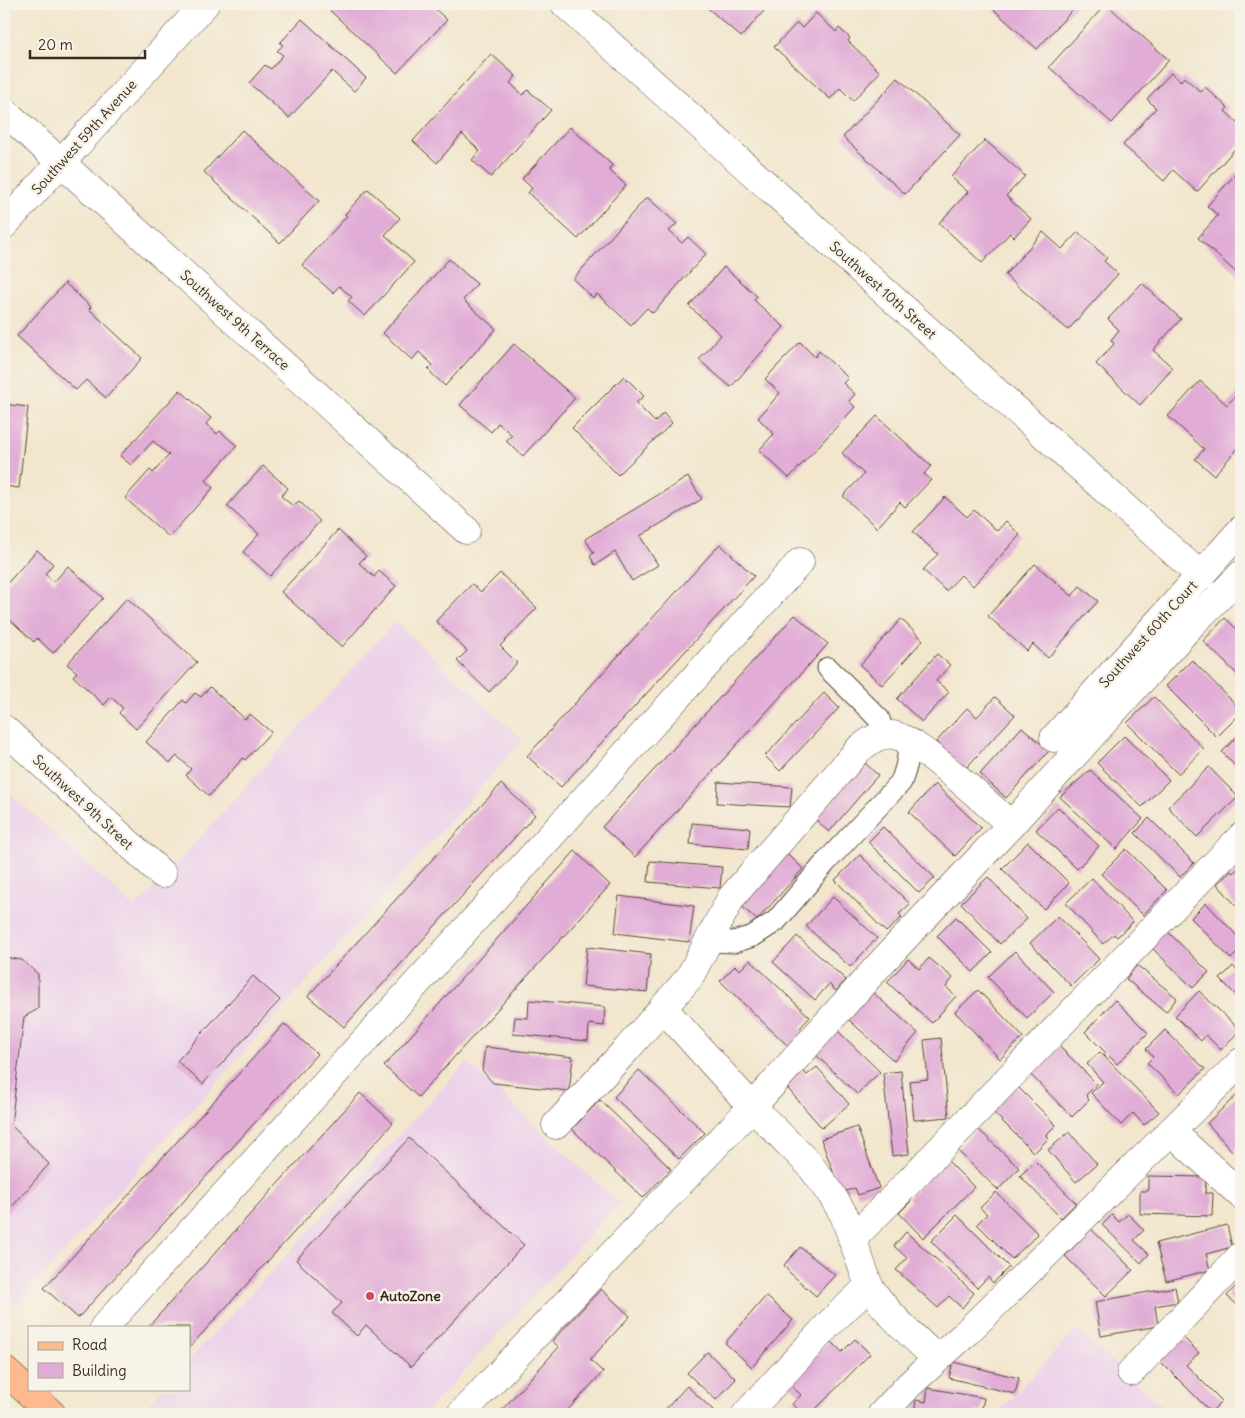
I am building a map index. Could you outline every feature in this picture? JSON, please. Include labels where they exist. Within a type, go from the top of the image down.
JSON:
[{"type":"main road","points":[[4,1370],[28,1388]]},
{"type":"main road","points":[[30,1390],[45,1401]]},
{"type":"street","name":"Southwest 59th Avenue","points":[[4,225],[206,4]]},
{"type":"street","name":"Southwest 10th Street","points":[[565,4],[1201,576]]},
{"type":"street","name":"Southwest 9th Terrace","points":[[4,111],[466,530]]},
{"type":"street","name":"Southwest 60th Court","points":[[1054,738],[1241,530]]},
{"type":"street","points":[[105,1326],[800,562]]},
{"type":"street","points":[[461,1414],[752,1107],[887,956],[1011,825],[1194,622],[1239,583]]},
{"type":"street","name":"Southwest 9th Street","points":[[4,729],[162,874]]},
{"type":"street","points":[[556,1125],[627,1050],[689,978],[731,898],[859,749],[873,739],[895,738],[926,754],[978,795],[1011,825]]},
{"type":"street","points":[[852,1239],[1241,837]]},
{"type":"street","points":[[663,1008],[752,1107],[809,1164],[844,1215],[869,1286],[875,1296],[894,1318],[937,1359]]},
{"type":"street","points":[[882,1414],[910,1384],[964,1335],[1241,1062]]},
{"type":"street","points":[[1171,1131],[1241,1195]]},
{"type":"street","points":[[1131,1372],[1241,1256]]},
{"type":"street","points":[[746,1414],[830,1323],[869,1286]]},
{"type":"lane","points":[[709,941],[734,942],[753,936],[776,921],[826,862],[901,782],[909,754],[879,719],[828,668]]},
{"type":"shaded area","points":[[395,622],[523,740],[16,1306],[4,1295],[4,788],[135,908]]},
{"type":"shaded area","points":[[467,1062],[619,1203],[424,1414],[139,1414],[161,1390],[190,1390],[190,1359]]},
{"type":"shaded area","points":[[1076,1329],[1171,1414],[997,1414]]},
{"type":"building","points":[[323,4],[421,4],[427,9],[431,5],[447,20],[397,73]]},
{"type":"building","points":[[703,4],[770,4],[741,37]]},
{"type":"building","points":[[1000,4],[1078,4],[1037,49],[994,10]]},
{"type":"building","points":[[1106,4],[1169,60],[1112,123],[1049,67]]},
{"type":"building","points":[[816,13],[836,32],[839,28],[850,38],[848,41],[880,72],[853,101],[840,88],[830,99],[774,47],[797,23],[802,28]]},
{"type":"building","points":[[302,19],[366,78],[354,91],[332,71],[289,118],[249,83],[265,65],[271,69],[283,55],[277,51],[283,45],[280,43]]},
{"type":"building","points":[[491,54],[516,76],[510,83],[523,95],[528,90],[551,110],[491,177],[472,160],[480,151],[462,134],[437,163],[413,141]]},
{"type":"building","points":[[1171,73],[1181,81],[1184,77],[1201,92],[1205,87],[1228,108],[1225,111],[1241,126],[1241,142],[1197,192],[1173,170],[1164,181],[1123,145],[1156,108],[1147,99]]},
{"type":"building","points":[[898,78],[960,135],[905,194],[843,137]]},
{"type":"building","points":[[570,127],[612,165],[609,170],[626,185],[578,239],[528,193],[532,188],[522,179]]},
{"type":"building","points":[[242,130],[319,201],[280,243],[204,172]]},
{"type":"building","points":[[985,140],[1025,176],[1006,196],[1031,219],[1014,237],[1010,233],[982,263],[939,223],[968,192],[951,177]]},
{"type":"building","points":[[1241,168],[1241,277],[1198,238],[1218,215],[1207,206]]},
{"type":"building","points":[[368,189],[400,218],[385,235],[414,262],[365,316],[348,301],[352,297],[339,286],[333,293],[302,265],[347,216],[345,214]]},
{"type":"building","points":[[647,197],[677,224],[669,231],[682,243],[688,237],[706,254],[653,313],[647,308],[631,325],[597,294],[593,298],[573,279]]},
{"type":"building","points":[[1043,232],[1062,249],[1078,232],[1107,258],[1104,261],[1118,274],[1068,330],[1005,275]]},
{"type":"building","points":[[449,259],[477,284],[463,300],[496,329],[445,386],[428,370],[433,365],[419,352],[412,360],[383,333]]},
{"type":"building","points":[[724,267],[757,296],[754,300],[784,327],[731,387],[699,360],[721,335],[689,306]]},
{"type":"building","points":[[65,283],[91,307],[89,309],[142,358],[106,398],[86,380],[76,390],[17,336]]},
{"type":"building","points":[[1142,283],[1181,319],[1153,350],[1173,368],[1140,405],[1096,364],[1114,344],[1111,340],[1119,330],[1108,319]]},
{"type":"building","points":[[800,342],[815,357],[819,351],[848,378],[843,383],[855,394],[849,401],[855,407],[789,478],[759,450],[774,434],[758,418],[780,393],[765,379]]},
{"type":"building","points":[[514,344],[575,398],[523,456],[506,441],[512,435],[498,423],[491,432],[460,405]]},
{"type":"building","points":[[624,376],[644,396],[636,403],[655,422],[663,413],[672,423],[618,475],[572,428]]},
{"type":"building","points":[[1200,381],[1227,405],[1241,390],[1241,445],[1214,475],[1195,459],[1204,449],[1168,416]]},
{"type":"building","points":[[180,390],[211,418],[206,424],[217,434],[220,431],[237,446],[206,480],[213,488],[169,537],[125,498],[150,470],[153,473],[169,455],[153,441],[131,465],[120,456]]},
{"type":"building","points":[[4,404],[28,407],[19,488],[4,486]]},
{"type":"building","points":[[877,416],[931,466],[924,474],[931,480],[905,507],[900,502],[877,528],[843,496],[864,474],[842,453]]},
{"type":"building","points":[[263,466],[288,488],[281,496],[293,506],[299,501],[320,521],[270,576],[243,552],[259,534],[227,506]]},
{"type":"building","points":[[688,477],[702,499],[640,536],[658,565],[632,581],[615,552],[595,565],[590,556],[594,553],[585,539]]},
{"type":"building","points":[[945,497],[967,517],[974,510],[997,531],[1006,521],[1020,535],[973,586],[961,575],[946,591],[923,570],[938,554],[913,532]]},
{"type":"building","points":[[338,530],[366,556],[359,563],[374,577],[379,571],[396,586],[342,647],[281,592]]},
{"type":"building","points":[[720,544],[754,576],[561,787],[527,756]]},
{"type":"building","points":[[37,550],[53,564],[45,574],[54,582],[68,566],[103,598],[53,653],[37,638],[34,642],[4,614],[4,587]]},
{"type":"building","points":[[1035,564],[1072,596],[1080,586],[1098,601],[1048,658],[1033,644],[1027,651],[988,616]]},
{"type":"building","points":[[500,573],[537,608],[500,646],[517,663],[489,692],[457,661],[467,651],[436,621],[472,584],[481,592]]},
{"type":"building","points":[[127,598],[197,662],[136,729],[119,713],[123,708],[111,697],[104,705],[73,676],[77,672],[67,664]]},
{"type":"building","points":[[795,615],[828,644],[635,857],[602,827]]},
{"type":"building","points":[[1225,618],[1241,633],[1241,678],[1203,641]]},
{"type":"building","points":[[901,619],[923,640],[882,685],[860,665]]},
{"type":"building","points":[[937,654],[950,665],[936,681],[949,692],[922,722],[897,699]]},
{"type":"building","points":[[1192,660],[1241,710],[1241,713],[1217,737],[1166,686]]},
{"type":"building","points":[[210,687],[245,719],[250,714],[271,732],[245,760],[243,758],[209,796],[186,775],[191,769],[177,756],[170,763],[146,742],[183,700],[186,703],[195,693],[201,697]]},
{"type":"building","points":[[824,693],[839,708],[780,771],[765,756]]},
{"type":"building","points":[[995,697],[1015,715],[965,769],[936,742],[967,708],[977,717]]},
{"type":"building","points":[[1154,697],[1204,749],[1178,774],[1127,723]]},
{"type":"building","points":[[1022,727],[1049,751],[1006,798],[980,774]]},
{"type":"building","points":[[1241,732],[1241,772],[1222,752]]},
{"type":"building","points":[[1124,736],[1169,780],[1142,807],[1097,763]]},
{"type":"building","points":[[865,763],[878,775],[829,832],[816,820]]},
{"type":"building","points":[[1209,767],[1238,797],[1197,837],[1168,807]]},
{"type":"building","points":[[1090,770],[1143,819],[1116,849],[1060,797]]},
{"type":"building","points":[[718,782],[792,787],[790,807],[717,803]]},
{"type":"building","points":[[501,784],[535,815],[344,1027],[308,996]]},
{"type":"building","points":[[935,784],[981,828],[955,856],[909,812]]},
{"type":"building","points":[[1058,807],[1099,846],[1077,869],[1036,830]]},
{"type":"building","points":[[1149,818],[1194,863],[1180,877],[1135,833]]},
{"type":"building","points":[[692,823],[750,828],[748,849],[690,844]]},
{"type":"building","points":[[883,827],[935,878],[919,893],[868,842]]},
{"type":"building","points":[[1028,842],[1069,883],[1044,909],[1002,869]]},
{"type":"building","points":[[1126,849],[1167,890],[1143,915],[1101,874]]},
{"type":"building","points":[[575,851],[610,885],[418,1097],[384,1066]]},
{"type":"building","points":[[786,852],[803,869],[757,920],[739,904]]},
{"type":"building","points":[[860,855],[910,904],[899,914],[902,917],[886,932],[835,880]]},
{"type":"building","points":[[650,861],[722,867],[720,888],[648,882]]},
{"type":"building","points":[[1241,866],[1241,911],[1217,884],[1231,871],[1233,873]]},
{"type":"building","points":[[988,877],[1027,919],[1000,944],[961,903]]},
{"type":"building","points":[[1092,878],[1133,922],[1117,937],[1114,934],[1103,944],[1066,903]]},
{"type":"building","points":[[619,896],[694,906],[689,942],[615,933]]},
{"type":"building","points":[[833,897],[877,938],[850,967],[806,926]]},
{"type":"building","points":[[1206,903],[1241,940],[1241,949],[1231,959],[1191,918]]},
{"type":"building","points":[[1058,916],[1099,959],[1071,986],[1030,943]]},
{"type":"building","points":[[956,917],[992,953],[973,972],[937,936]]},
{"type":"building","points":[[1166,930],[1209,972],[1193,988],[1150,946]]},
{"type":"building","points":[[797,936],[846,980],[836,991],[829,984],[815,1000],[773,962]]},
{"type":"building","points":[[587,947],[651,954],[647,992],[583,986]]},
{"type":"building","points":[[1015,951],[1054,992],[1027,1018],[988,977]]},
{"type":"building","points":[[4,957],[22,960],[38,974],[38,1009],[24,1017],[11,1125],[49,1164],[4,1216]]},
{"type":"building","points":[[929,958],[953,978],[946,987],[956,996],[932,1023],[887,982],[908,959],[919,969]]},
{"type":"building","points":[[750,960],[810,1017],[800,1028],[805,1032],[790,1048],[720,981],[735,966],[740,970]]},
{"type":"building","points":[[1137,965],[1177,998],[1166,1012],[1126,979]]},
{"type":"building","points":[[1233,966],[1241,975],[1241,1000],[1220,979]]},
{"type":"building","points":[[253,976],[280,1000],[203,1084],[177,1061]]},
{"type":"building","points":[[978,990],[1023,1037],[1000,1059],[955,1012]]},
{"type":"building","points":[[871,991],[918,1033],[894,1061],[847,1018]]},
{"type":"building","points":[[1199,991],[1240,1030],[1221,1050],[1206,1035],[1201,1041],[1175,1016]]},
{"type":"building","points":[[529,1000],[605,1007],[604,1026],[589,1024],[588,1041],[513,1034],[515,1017],[528,1018]]},
{"type":"building","points":[[1115,1000],[1148,1033],[1117,1064],[1085,1032]]},
{"type":"building","points":[[284,1024],[317,1054],[78,1318],[44,1288]]},
{"type":"building","points":[[836,1029],[880,1072],[857,1094],[813,1052]]},
{"type":"building","points":[[1165,1030],[1205,1069],[1179,1094],[1147,1063],[1153,1057],[1146,1049]]},
{"type":"building","points":[[941,1038],[949,1117],[914,1120],[910,1081],[928,1079],[924,1040]]},
{"type":"building","points":[[1055,1042],[1097,1084],[1086,1095],[1089,1100],[1072,1117],[1026,1070]]},
{"type":"building","points":[[485,1047],[573,1057],[569,1091],[493,1083],[482,1070]]},
{"type":"building","points":[[1100,1052],[1159,1112],[1144,1125],[1133,1113],[1121,1125],[1091,1093],[1103,1082],[1087,1064]]},
{"type":"building","points":[[800,1067],[807,1075],[817,1067],[849,1104],[822,1128],[783,1083]]},
{"type":"building","points":[[639,1070],[705,1133],[679,1159],[614,1097]]},
{"type":"building","points":[[901,1071],[909,1154],[892,1156],[883,1073]]},
{"type":"building","points":[[1016,1085],[1056,1125],[1046,1135],[1049,1138],[1034,1153],[991,1110]]},
{"type":"building","points":[[360,1093],[393,1123],[190,1347],[190,1326],[149,1326]]},
{"type":"building","points":[[1237,1095],[1241,1100],[1241,1144],[1233,1152],[1207,1123]]},
{"type":"building","points":[[600,1100],[671,1169],[643,1198],[572,1129]]},
{"type":"building","points":[[857,1127],[879,1188],[858,1195],[855,1188],[841,1193],[821,1139]]},
{"type":"building","points":[[977,1128],[1019,1168],[998,1190],[957,1150]]},
{"type":"building","points":[[1069,1132],[1097,1164],[1076,1182],[1048,1150]]},
{"type":"building","points":[[409,1138],[524,1245],[411,1367],[366,1325],[357,1336],[332,1313],[342,1303],[296,1260]]},
{"type":"building","points":[[947,1160],[974,1187],[923,1238],[899,1213],[911,1201],[908,1198]]},
{"type":"building","points":[[1035,1161],[1076,1203],[1061,1218],[1020,1176]]},
{"type":"building","points":[[1148,1176],[1206,1177],[1205,1193],[1213,1193],[1212,1216],[1140,1214],[1140,1191],[1148,1191]]},
{"type":"building","points":[[996,1192],[1038,1234],[1012,1259],[977,1224],[987,1214],[980,1208]]},
{"type":"building","points":[[1128,1214],[1144,1230],[1134,1240],[1149,1254],[1141,1263],[1102,1225],[1112,1215],[1119,1222]]},
{"type":"building","points":[[957,1215],[1009,1267],[993,1283],[988,1277],[977,1288],[931,1241]]},
{"type":"building","points":[[1227,1225],[1232,1247],[1206,1254],[1210,1270],[1166,1281],[1156,1243]]},
{"type":"building","points":[[1091,1229],[1133,1270],[1106,1296],[1065,1256]]},
{"type":"building","points":[[906,1232],[974,1293],[962,1308],[949,1296],[938,1308],[896,1270],[907,1258],[894,1246]]},
{"type":"building","points":[[800,1247],[835,1275],[816,1296],[789,1272],[784,1265]]},
{"type":"building","points":[[1241,1280],[1241,1308],[1227,1296]]},
{"type":"building","points":[[1175,1287],[1178,1302],[1155,1306],[1158,1326],[1101,1336],[1095,1302]]},
{"type":"building","points":[[601,1289],[630,1316],[590,1360],[603,1372],[564,1414],[498,1414],[559,1347],[552,1341]]},
{"type":"building","points":[[766,1296],[793,1320],[752,1367],[725,1343]]},
{"type":"building","points":[[1181,1335],[1199,1353],[1186,1365],[1222,1401],[1211,1412],[1158,1359]]},
{"type":"building","points":[[855,1339],[870,1354],[811,1414],[803,1414],[792,1404],[801,1395],[788,1383],[830,1340],[842,1352]]},
{"type":"building","points":[[707,1352],[736,1379],[716,1400],[687,1373]]},
{"type":"building","points":[[953,1362],[1019,1378],[1015,1394],[949,1378]]},
{"type":"building","points":[[687,1386],[713,1410],[709,1414],[661,1414]]},
{"type":"building","points":[[928,1388],[984,1398],[981,1412],[975,1411],[974,1414],[914,1414],[916,1400],[926,1402]]},
{"type":"place","name":"AutoZone","points":[[370,1296]]}]
